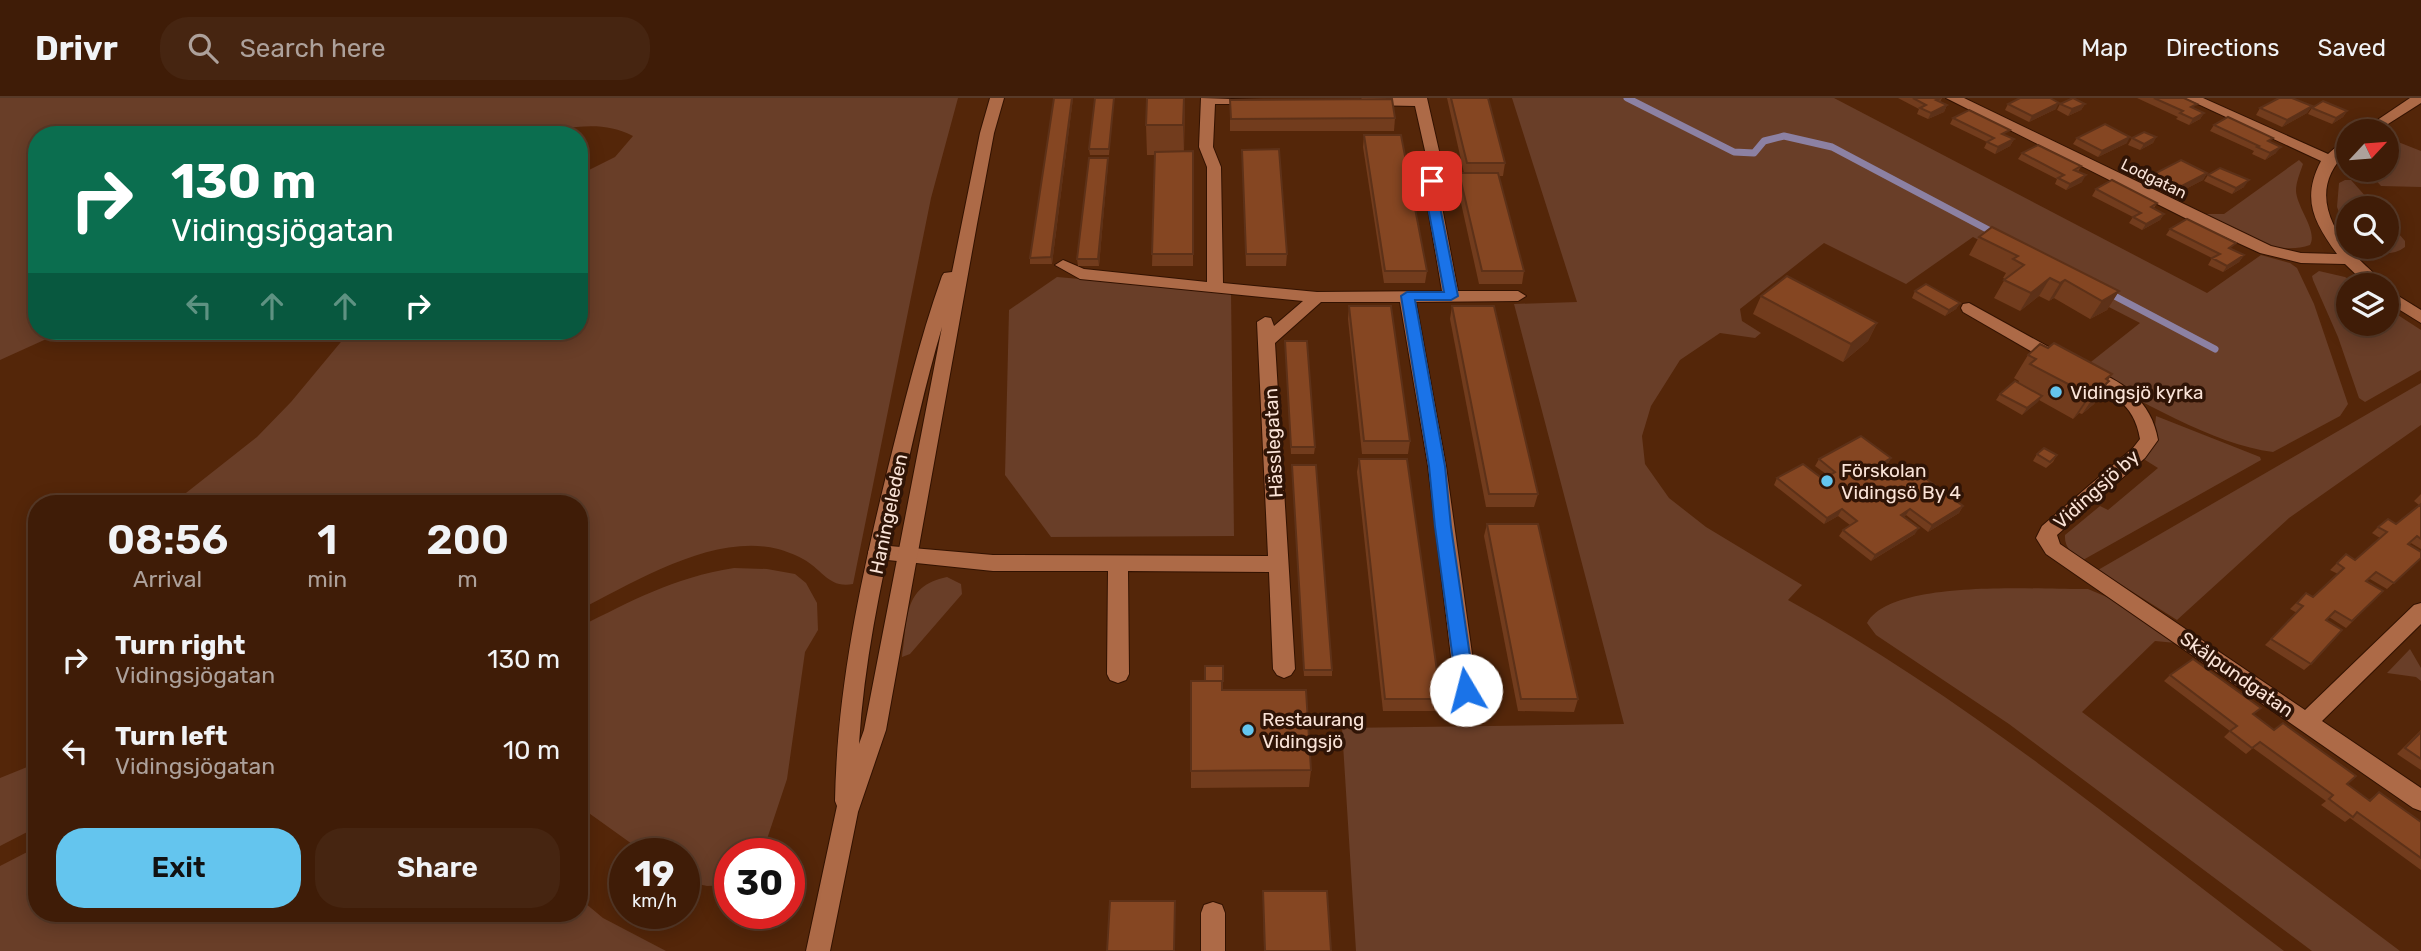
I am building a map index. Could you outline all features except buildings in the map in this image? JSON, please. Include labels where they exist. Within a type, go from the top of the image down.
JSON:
[{"type":"street","name":"Haningeleden","points":[[987,133],[989,98]]},
{"type":"street","name":"Haningeleden","points":[[818,951],[846,813],[875,730],[969,224],[987,133],[997,98]]},
{"type":"street","name":"Lodgatan","points":[[1953,98],[2254,246],[2301,258],[2336,259]]},
{"type":"street","points":[[2192,98],[2328,159]]},
{"type":"street","points":[[1215,285],[1214,167],[1206,148],[1208,99],[1269,100]]},
{"type":"street","points":[[2387,119],[2419,99]]},
{"type":"street","points":[[1352,101],[1421,100],[1435,164],[1431,186],[1451,296]]},
{"type":"street","points":[[2336,153],[2328,159],[2320,177],[2318,204],[2324,223],[2336,244]]},
{"type":"street","name":"Haningeleden","points":[[846,813],[847,731],[878,552],[931,328],[969,224]]},
{"type":"street","points":[[2349,259],[2364,273]]},
{"type":"street","points":[[1063,265],[1080,274],[1317,297],[1518,296]]},
{"type":"street","points":[[1407,296],[1437,466],[1466,690]]},
{"type":"street","points":[[1267,331],[1317,297]]},
{"type":"street","points":[[2399,302],[2421,318]]},
{"type":"street","name":"Vidingsjö by","points":[[1969,308],[2130,398],[2142,410],[2148,423],[2149,440],[2130,461],[2049,531],[2046,538],[2053,549],[2082,571],[2167,625]]},
{"type":"street","name":"Hässlegatan","points":[[1267,331],[1284,669]]},
{"type":"street","points":[[878,552],[993,563],[1279,564]]},
{"type":"street","points":[[1118,565],[1118,674]]},
{"type":"street","name":"Skålpundgatan","points":[[2306,723],[2421,611]]},
{"type":"street","name":"Skålpundgatan","points":[[2167,625],[2421,802]]},
{"type":"street","points":[[1213,912],[1213,951]]},
{"type":"shaded area","points":[[0,98],[958,98],[931,198],[853,584],[838,584],[810,563],[778,549],[753,546],[727,548],[675,563],[588,605],[588,495],[183,495],[257,437],[291,402],[343,340],[588,340],[588,170],[615,157],[633,136],[621,131],[596,126],[28,126],[28,340],[44,340],[0,360]]},
{"type":"shaded area","points":[[1512,98],[1834,98],[2207,293],[2261,255],[2290,263],[2297,268],[2314,304],[2348,404],[2340,416],[2273,452],[2250,448],[2201,430],[2082,369],[2140,323],[1973,237],[1906,284],[1824,243],[1740,309],[1742,321],[1761,333],[1755,338],[1720,333],[1680,360],[1651,406],[1642,436],[1645,464],[1669,498],[1706,527],[1802,585],[1788,600],[1854,638],[1981,722],[2284,951],[1356,951],[1342,728],[1624,724],[1514,304],[1577,302]]},
{"type":"shaded area","points":[[2399,142],[2421,151],[2421,187],[2381,186],[2378,182],[2399,182]]},
{"type":"shaded area","points":[[2299,160],[2303,164],[2296,191],[2311,233],[2310,245],[2282,248],[2267,245],[2199,214],[2224,214]]},
{"type":"shaded area","points":[[2353,182],[2365,196],[2338,196],[2339,183]]},
{"type":"shaded area","points":[[2399,234],[2405,241],[2405,247],[2400,250]]},
{"type":"shaded area","points":[[2319,271],[2336,275],[2336,332],[2313,280],[2312,276]]},
{"type":"shaded area","points":[[1057,277],[1231,292],[1234,536],[1051,537],[1005,475],[1009,310]]},
{"type":"shaded area","points":[[2399,316],[2421,330],[2421,370],[2365,402],[2359,398],[2338,337],[2399,336]]},
{"type":"shaded area","points":[[2421,383],[2421,425],[2289,518],[2177,620],[2098,570]]},
{"type":"shaded area","points":[[2156,416],[2260,457],[2261,460],[2083,560],[2068,547],[2065,535],[2100,506],[2108,510],[2158,468],[2142,458],[2153,446]]},
{"type":"shaded area","points":[[734,568],[767,569],[795,574],[806,583],[817,603],[818,630],[805,652],[787,779],[767,838],[714,838],[714,886],[700,884],[700,838],[624,838],[588,812],[588,623],[636,599],[691,578]]},
{"type":"shaded area","points":[[947,577],[961,584],[962,594],[910,654],[902,657],[907,618],[915,597],[922,588]]},
{"type":"shaded area","points":[[2003,588],[2088,589],[2114,600],[2176,643],[2155,641],[2082,712],[2400,951],[2312,951],[2009,724],[1876,635],[1867,623],[1882,609],[1905,599],[1935,593]]},
{"type":"shaded area","points":[[2410,649],[2421,668],[2421,681],[2416,677],[2387,673]]},
{"type":"shaded area","points":[[28,767],[28,832],[0,846],[0,778]]},
{"type":"shaded area","points":[[28,852],[28,922],[588,922],[588,906],[609,921],[609,929],[624,929],[666,951],[0,951],[0,866]]},
{"type":"waterway","points":[[1627,98],[1734,152],[1754,153],[1764,141],[1784,136],[1832,147],[1998,235]]},
{"type":"waterway","points":[[2107,292],[2215,349]]},
{"type":"place","name":"Vidingsjö kyrka","points":[[2056,392]]},
{"type":"place","name":"Förskolan Vidingsö By 4","points":[[1827,481]]},
{"type":"place","name":"Restaurang Vidingsjö","points":[[1248,730]]},
{"type":"route","points":[[1432,181],[1432,197],[1451,296],[1407,296],[1437,466],[1466,690]]}]
